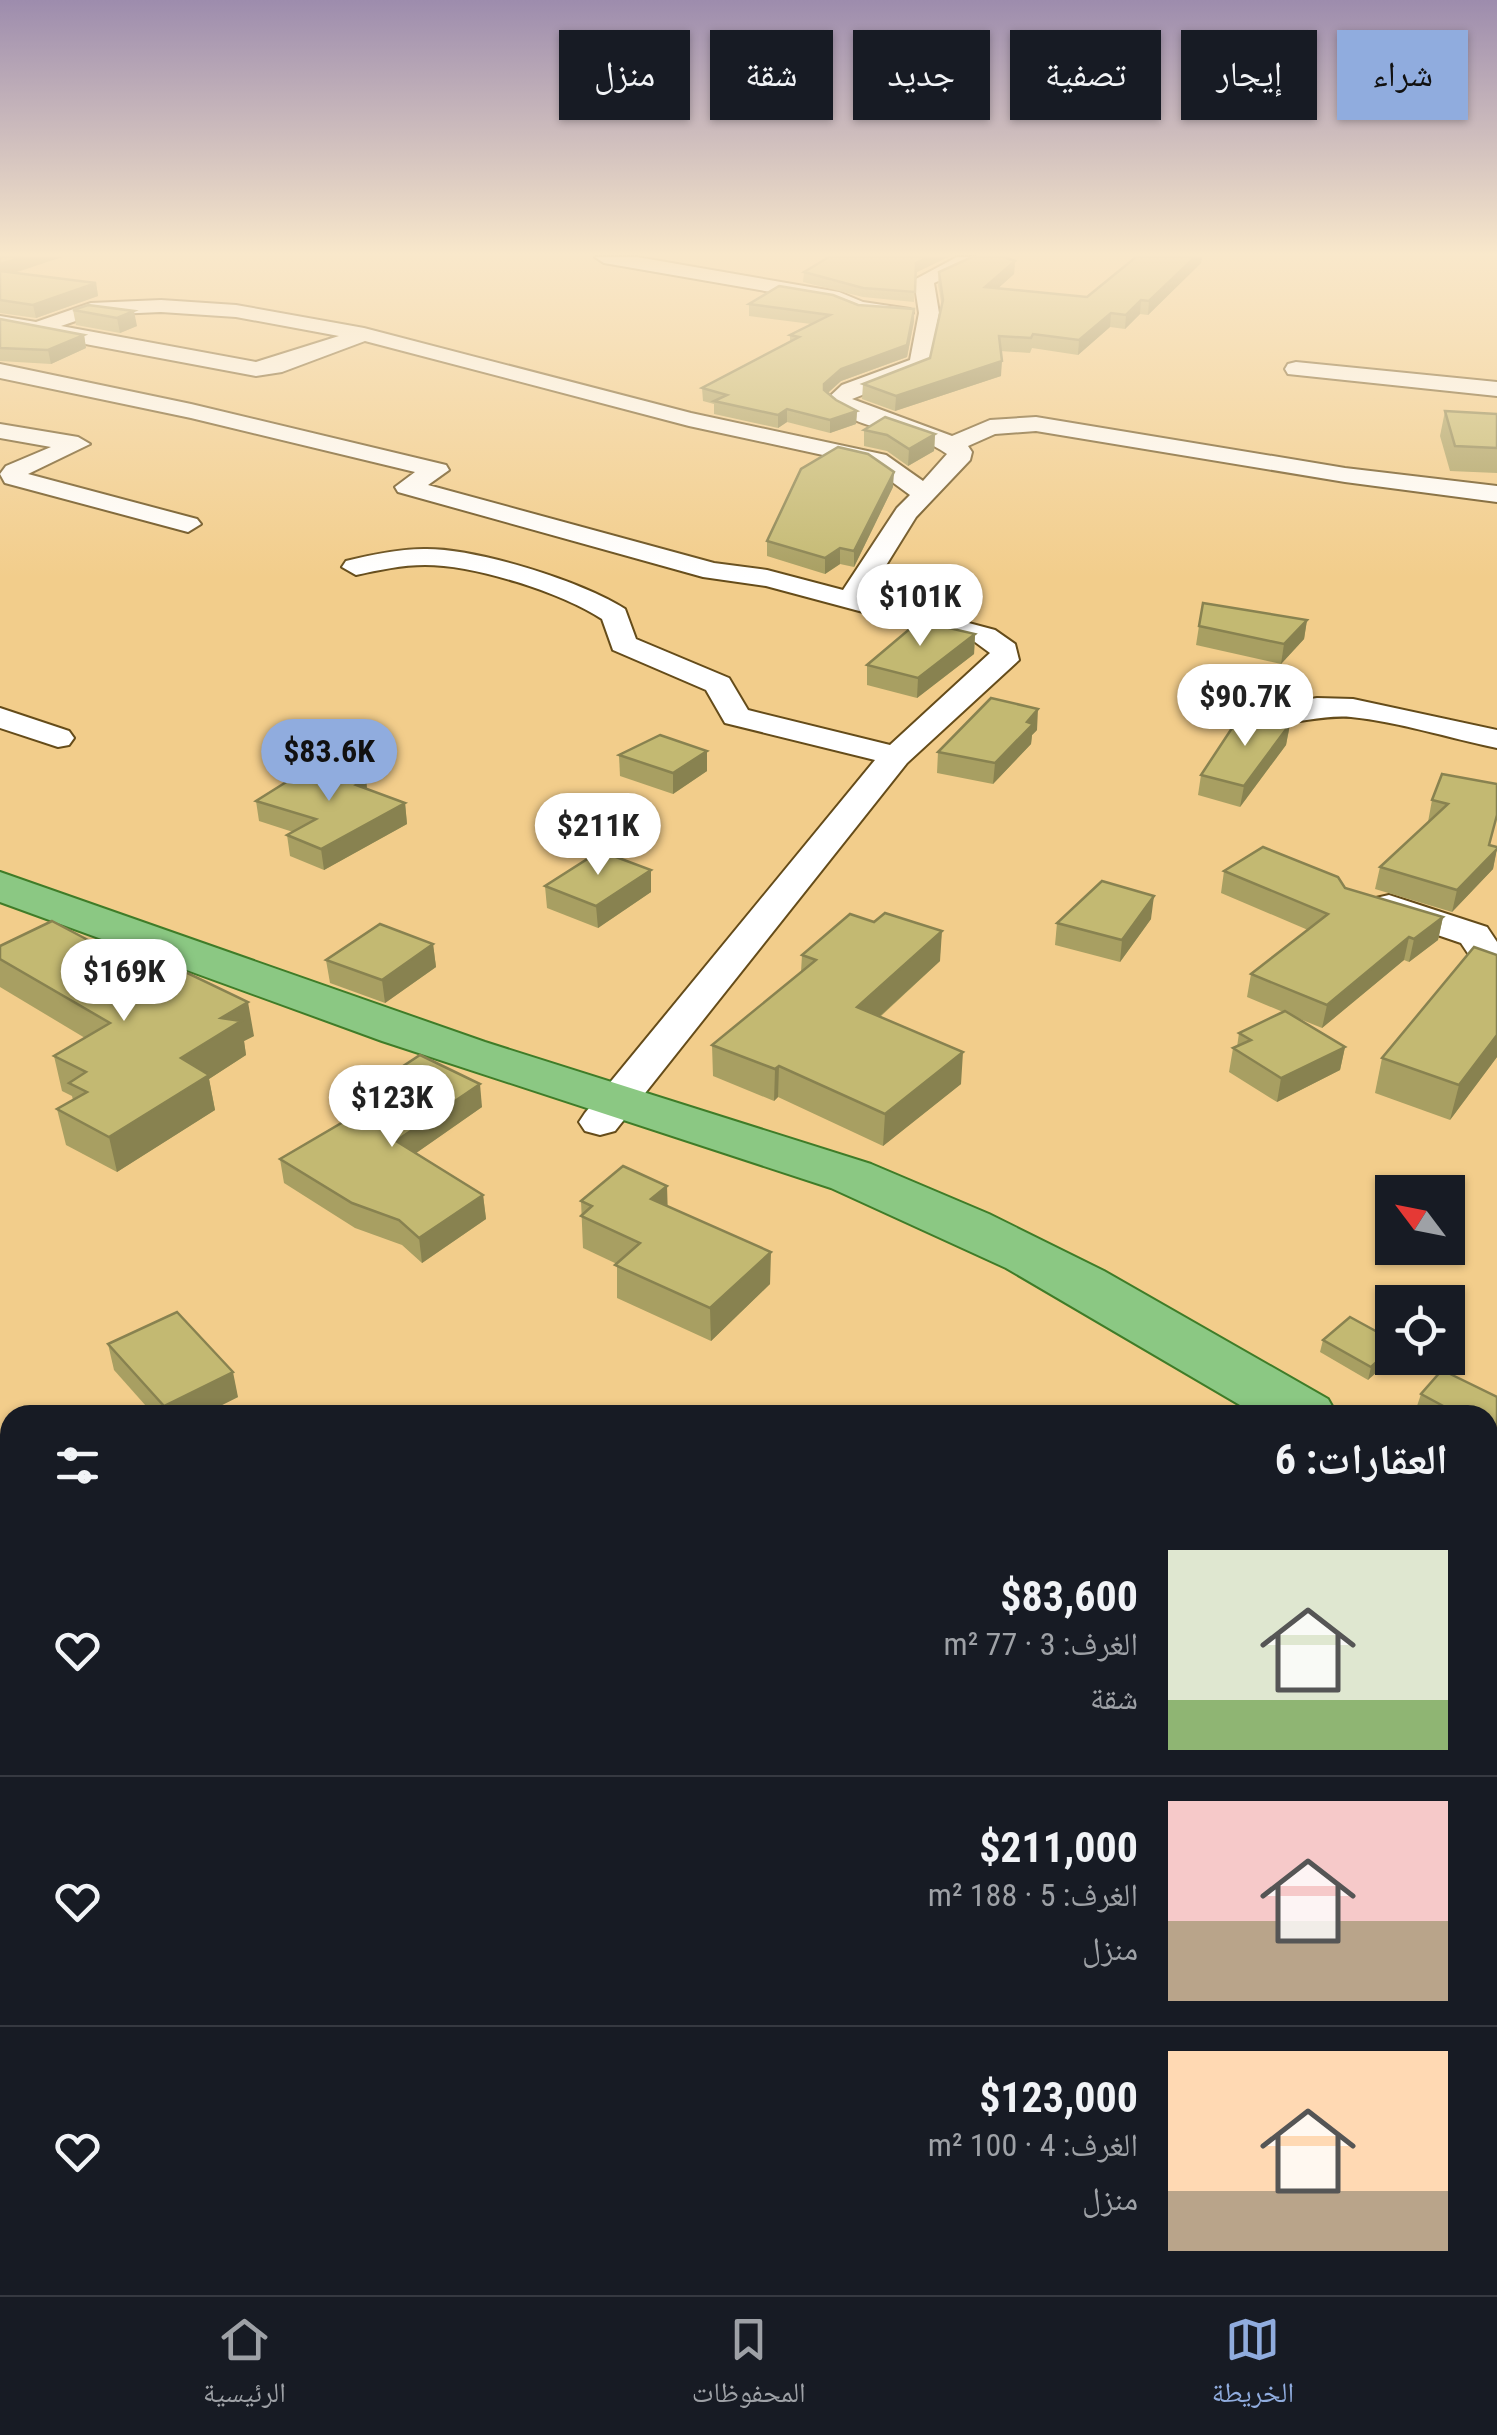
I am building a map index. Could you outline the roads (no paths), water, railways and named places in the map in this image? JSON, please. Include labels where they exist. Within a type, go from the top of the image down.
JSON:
[{"type":"main road","points":[[0,886],[43,923],[369,1046],[849,1175],[988,1236],[1094,1290],[1288,1405]]},
{"type":"main road","points":[[608,1112],[808,1189],[927,1240],[1094,1324],[1227,1405]]},
{"type":"street","points":[[230,364],[256,369],[282,364]]},
{"type":"street","points":[[487,364],[689,420],[864,457],[889,465],[925,494]]},
{"type":"street","points":[[850,600],[906,513],[958,460],[960,452],[952,445],[837,400],[850,390],[920,364]]},
{"type":"street","points":[[1296,369],[1497,390]]},
{"type":"street","points":[[0,371],[191,410],[437,470],[407,487],[714,571],[767,578],[985,636],[1005,650],[1004,660],[896,756],[608,1112]]},
{"type":"street","points":[[952,445],[990,427],[1036,424],[1345,474],[1497,494]]},
{"type":"street","points":[[0,431],[78,444],[15,471],[11,476],[14,478],[188,524]]},
{"type":"street","points":[[356,567],[416,557],[443,558],[588,600],[614,615],[624,644],[718,684],[736,716],[896,756]]},
{"type":"street","points":[[1268,714],[1317,707],[1352,708],[1497,739]]},
{"type":"street","points":[[0,716],[58,738]]},
{"type":"street","points":[[1355,898],[1474,935],[1496,968]]},
{"type":"street","points":[[1461,952],[1496,968]]}]
